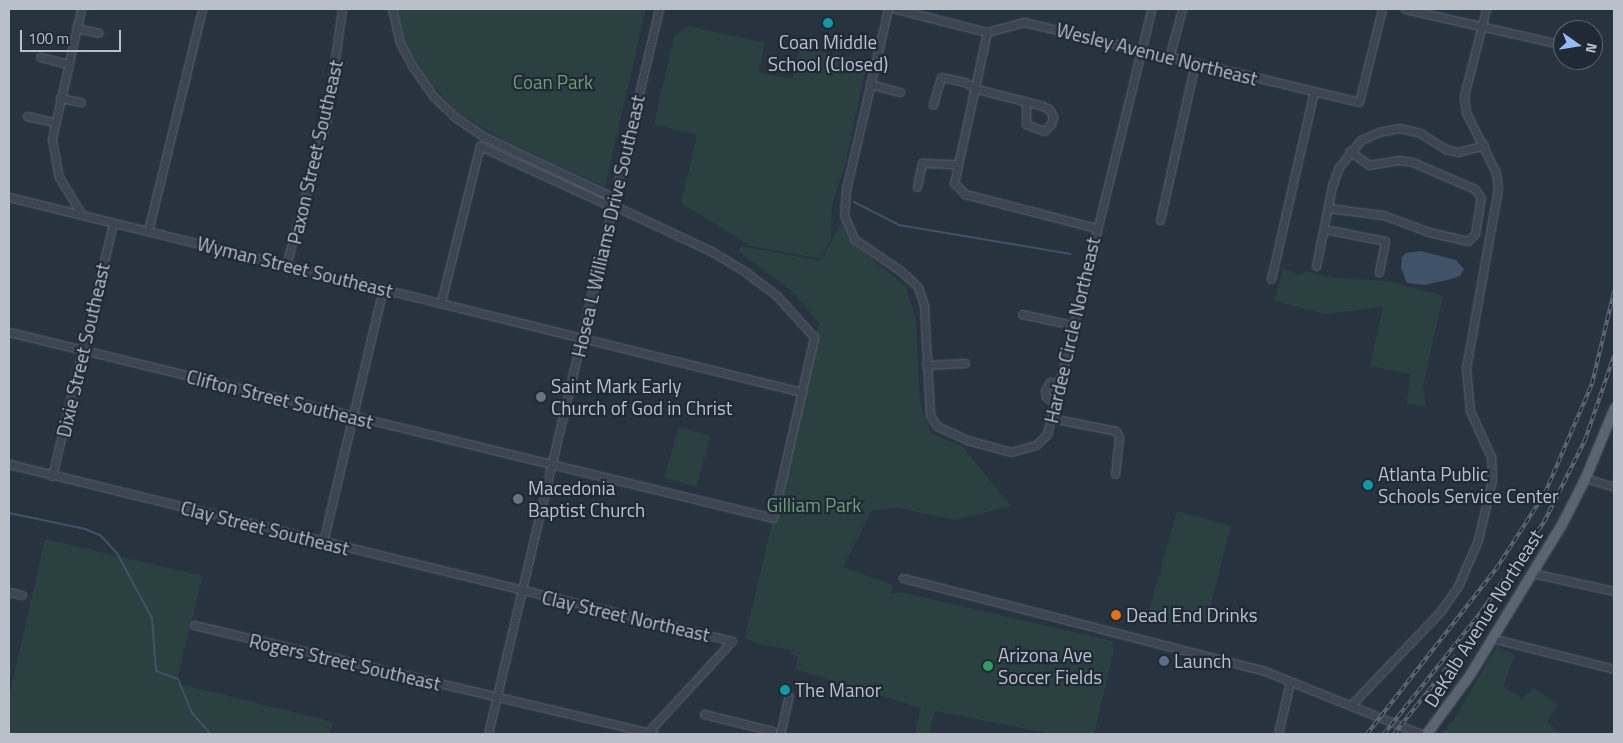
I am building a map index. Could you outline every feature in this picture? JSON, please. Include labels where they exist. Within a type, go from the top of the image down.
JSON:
[{"type":"main road","name":"DeKalb Avenue Northeast","points":[[1426,734],[1451,702],[1532,573],[1585,478],[1614,408]]},
{"type":"street","points":[[81,9],[53,122],[55,164],[60,179],[82,215]]},
{"type":"street","points":[[148,231],[202,9]]},
{"type":"street","name":"Paxon Street Southeast","points":[[286,265],[327,117],[339,54],[342,9]]},
{"type":"street","points":[[392,9],[400,42],[413,67],[434,97],[455,117],[483,136],[606,194],[617,207],[713,252],[746,272],[776,295],[814,337],[802,392]]},
{"type":"street","name":"Hosea L Williams Drive Southeast","points":[[488,734],[659,9]]},
{"type":"street","points":[[888,9],[870,84],[900,92]]},
{"type":"street","name":"Wesley Avenue Northeast","points":[[896,9],[987,32],[1024,22],[1359,102],[1382,9]]},
{"type":"street","name":"Hardee Circle Northeast","points":[[870,84],[846,188],[844,214],[854,239],[901,271],[918,287],[924,306],[930,415],[937,426],[967,440],[1011,452],[1022,450],[1036,445],[1047,434],[1096,228],[1143,49],[1151,9]]},
{"type":"street","points":[[1169,58],[1182,9]]},
{"type":"street","points":[[1405,9],[1553,42]]},
{"type":"street","points":[[1352,705],[1440,612],[1458,586],[1472,557],[1488,502],[1492,480],[1491,457],[1470,412],[1466,368],[1498,189],[1496,173],[1484,145],[1466,112],[1464,96],[1486,9]]},
{"type":"street","points":[[77,28],[98,34]]},
{"type":"street","points":[[987,32],[977,89],[954,184],[965,194],[1096,228]]},
{"type":"street","points":[[40,57],[68,64]]},
{"type":"street","points":[[1160,220],[1195,64]]},
{"type":"street","points":[[933,105],[941,77],[964,82],[977,89],[1026,101],[1049,109],[1052,116],[1050,124],[1044,131],[1026,124],[1026,101]]},
{"type":"street","points":[[1271,279],[1314,92]]},
{"type":"street","points":[[60,98],[81,102]]},
{"type":"street","points":[[27,116],[53,122]]},
{"type":"street","points":[[1316,266],[1338,167],[1350,151],[1369,136],[1399,128],[1420,133],[1446,149],[1458,152],[1484,145]]},
{"type":"street","points":[[441,302],[480,146],[604,203],[613,201]]},
{"type":"street","points":[[1328,208],[1383,215],[1429,232],[1468,240],[1475,234],[1481,198],[1475,189],[1412,162],[1399,160],[1369,165],[1350,151]]},
{"type":"street","points":[[917,187],[922,163],[958,164]]},
{"type":"street","name":"Wyman Street Southeast","points":[[9,196],[113,224],[441,302],[802,392]]},
{"type":"street","name":"Dixie Street Southeast","points":[[52,476],[113,224]]},
{"type":"street","points":[[1324,228],[1385,241],[1379,272]]},
{"type":"street","points":[[323,542],[383,288]]},
{"type":"street","points":[[1022,314],[1072,325]]},
{"type":"street","name":"Clifton Street Southeast","points":[[9,332],[353,418],[552,462],[772,518],[802,392]]},
{"type":"street","points":[[926,365],[965,363]]},
{"type":"street","points":[[1055,402],[1046,397],[1046,390],[1050,382],[1059,382]]},
{"type":"street","points":[[1051,418],[1116,431],[1119,436],[1115,474]]},
{"type":"street","name":"Clay Street Southeast","points":[[9,464],[521,591]]},
{"type":"street","points":[[1585,478],[1614,487]]},
{"type":"street","points":[[1532,573],[1614,591]]},
{"type":"street","points":[[903,578],[1262,670],[1422,734]]},
{"type":"street","name":"Clay Street Northeast","points":[[521,591],[732,641],[651,733]]},
{"type":"street","points":[[9,592],[22,594]]},
{"type":"street","name":"Rogers Street Southeast","points":[[194,625],[496,698],[651,733]]},
{"type":"street","points":[[1491,638],[1614,668]]},
{"type":"street","points":[[1278,734],[1290,682]]},
{"type":"street","points":[[704,714],[775,734],[789,696]]},
{"type":"green space","name":"Coan Park","points":[[397,9],[646,9],[605,187],[502,139],[458,113],[426,78],[406,42]]},
{"type":"green space","points":[[689,26],[765,43],[759,72],[792,79],[800,47],[867,62],[845,166],[832,204],[831,239],[821,259],[751,246],[681,203],[697,135],[654,124],[674,36]]},
{"type":"green space","name":"Gilliam Park","points":[[842,221],[848,239],[906,287],[916,320],[920,402],[931,433],[962,446],[1011,506],[955,520],[898,508],[872,510],[843,567],[893,585],[891,594],[901,592],[1112,641],[1114,651],[1094,734],[1052,734],[935,711],[929,734],[915,734],[921,708],[795,669],[798,657],[791,654],[792,650],[762,645],[745,638],[819,323],[792,291],[738,251],[741,246],[821,261]]},
{"type":"green space","points":[[1283,269],[1300,275],[1306,271],[1334,278],[1388,281],[1443,296],[1423,386],[1426,406],[1407,404],[1410,374],[1370,366],[1383,307],[1326,314],[1274,301]]},
{"type":"green space","points":[[679,427],[711,436],[696,487],[664,478]]},
{"type":"green space","points":[[1177,511],[1231,526],[1206,623],[1183,617],[1178,626],[1147,618]]},
{"type":"green space","points":[[45,539],[203,576],[176,683],[333,722],[330,734],[9,734],[9,697]]},
{"type":"green space","points":[[1497,646],[1515,655],[1503,687],[1522,698],[1534,688],[1558,705],[1547,722],[1561,734],[1440,734],[1455,718]]},
{"type":"water","points":[[1421,251],[1456,260],[1464,269],[1460,276],[1451,279],[1425,285],[1407,283],[1401,268],[1402,257],[1406,253]]},
{"type":"waterway","points":[[854,202],[899,225],[1071,254]]},
{"type":"waterway","points":[[9,513],[85,529],[100,535],[117,553],[152,618],[156,671],[178,679],[192,713],[211,734]]},
{"type":"railway","points":[[1367,734],[1496,569],[1545,493],[1592,384],[1614,292]]},
{"type":"railway","points":[[1384,734],[1481,612],[1544,522],[1585,440],[1614,356]]},
{"type":"railway","points":[[1394,734],[1456,656]]},
{"type":"place","name":"Coan Middle School (Closed)","points":[[828,23]]},
{"type":"place","name":"Saint Mark Early Church of God in Christ","points":[[541,397]]},
{"type":"place","name":"Atlanta Public Schools Service Center","points":[[1368,485]]},
{"type":"place","name":"Macedonia Baptist Church","points":[[518,499]]},
{"type":"place","name":"Dead End Drinks","points":[[1116,615]]},
{"type":"place","name":"Launch","points":[[1164,661]]},
{"type":"place","name":"Arizona Ave Soccer Fields","points":[[988,666]]},
{"type":"place","name":"The Manor","points":[[785,690]]}]
